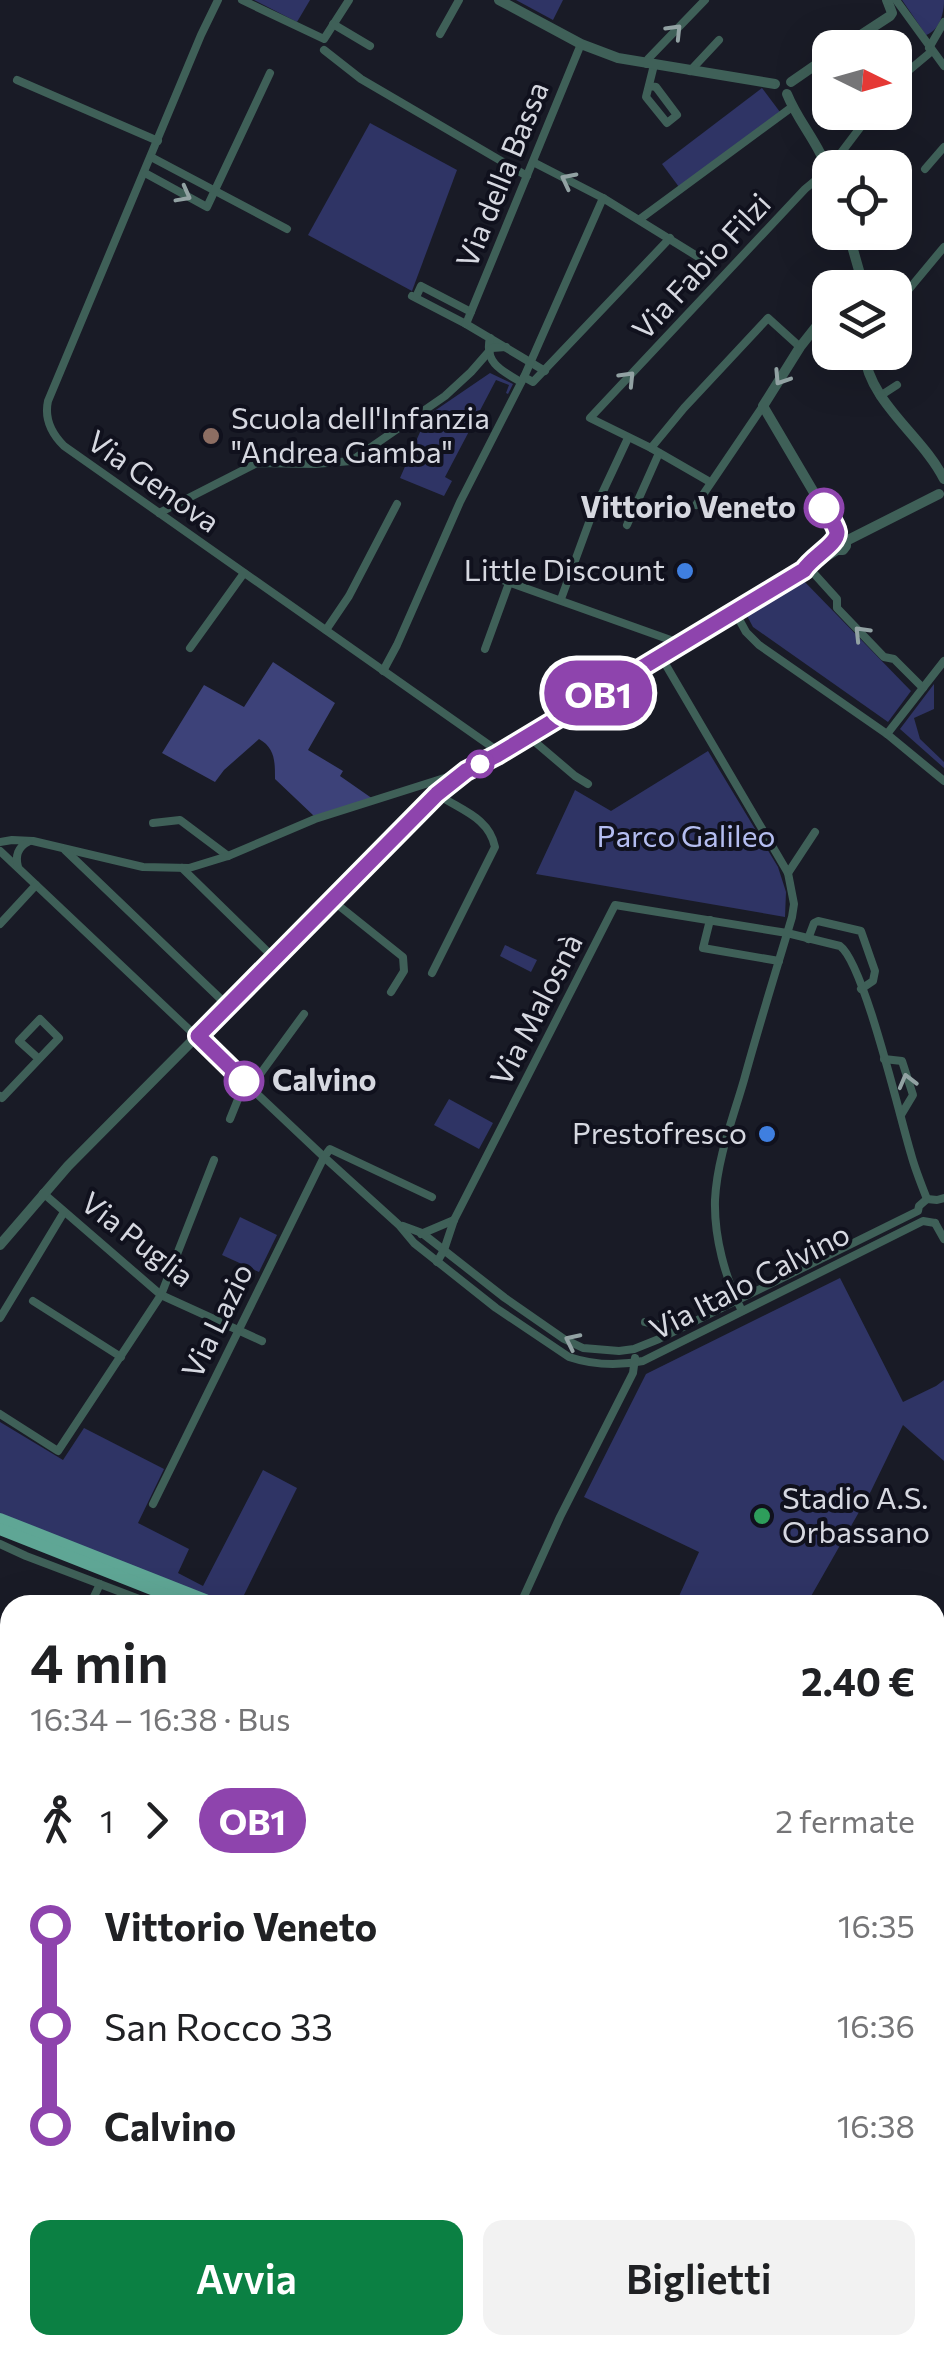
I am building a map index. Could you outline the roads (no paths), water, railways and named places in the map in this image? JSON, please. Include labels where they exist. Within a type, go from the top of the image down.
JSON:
[{"type":"main road","points":[[0,1519],[193,1595]]},
{"type":"main road","points":[[0,1529],[167,1595]]},
{"type":"street","points":[[218,0],[144,173],[208,207],[270,73]]},
{"type":"street","points":[[242,0],[324,39],[349,0]]},
{"type":"street","points":[[440,34],[458,0]]},
{"type":"street","points":[[500,0],[581,44],[618,58],[775,84],[783,78],[791,82]]},
{"type":"street","points":[[650,86],[656,87],[678,115],[667,124],[646,97],[650,86],[648,59],[705,0]]},
{"type":"street","points":[[869,30],[892,13],[887,0]]},
{"type":"street","points":[[896,0],[944,66]]},
{"type":"street","points":[[912,67],[931,50],[944,22]]},
{"type":"street","points":[[334,24],[370,46]]},
{"type":"street","points":[[690,71],[719,40]]},
{"type":"street","name":"Via della Bassa","points":[[466,324],[581,44]]},
{"type":"street","points":[[324,50],[361,79],[527,176]]},
{"type":"street","points":[[791,82],[812,67]]},
{"type":"street","points":[[17,80],[158,141]]},
{"type":"street","points":[[787,94],[791,82]]},
{"type":"street","points":[[775,84],[777,93],[787,94]]},
{"type":"street","points":[[787,94],[820,150]]},
{"type":"street","points":[[640,220],[792,106]]},
{"type":"street","points":[[926,170],[944,147]]},
{"type":"street","points":[[151,157],[287,229]]},
{"type":"street","points":[[533,162],[603,198],[700,258]]},
{"type":"street","name":"Via Genova","points":[[144,173],[48,401],[47,420],[52,434],[492,747],[497,755]]},
{"type":"street","name":"Via Fabio Filzi","points":[[628,438],[590,418],[812,185]]},
{"type":"street","points":[[382,671],[523,379],[603,198]]},
{"type":"street","points":[[490,338],[489,350],[497,367],[534,382],[670,238]]},
{"type":"street","points":[[912,286],[944,248]]},
{"type":"street","points":[[470,312],[422,286],[414,296],[506,347],[516,363]]},
{"type":"street","points":[[627,525],[655,451],[714,375],[768,318],[800,347]]},
{"type":"street","points":[[696,504],[812,332]]},
{"type":"street","points":[[158,513],[257,462],[352,461],[444,396],[489,350],[506,347]]},
{"type":"street","points":[[471,372],[530,362],[544,371]]},
{"type":"street","points":[[0,842],[33,841],[143,867],[202,865],[315,819],[466,771],[497,755],[806,569],[812,558],[942,496],[939,487],[944,480],[929,453],[880,396],[867,370]]},
{"type":"street","points":[[880,396],[897,384]]},
{"type":"street","points":[[762,406],[836,530],[838,543]]},
{"type":"street","points":[[560,600],[591,516],[628,438],[710,482]]},
{"type":"street","points":[[326,630],[349,596],[397,504]]},
{"type":"street","points":[[806,569],[837,599],[837,608],[872,646],[884,657],[894,659],[924,688]]},
{"type":"street","points":[[190,648],[244,574]]},
{"type":"street","points":[[494,577],[680,643]]},
{"type":"street","points":[[485,649],[509,582]]},
{"type":"street","points":[[735,612],[746,632],[759,644],[887,734],[944,780]]},
{"type":"street","points":[[660,655],[788,872],[794,904],[716,1192],[716,1224],[722,1252],[742,1312]]},
{"type":"street","points":[[887,734],[944,661]]},
{"type":"street","points":[[528,736],[588,784]]},
{"type":"street","points":[[0,1244],[119,1114],[437,794],[466,771]]},
{"type":"street","points":[[432,974],[495,847],[482,821],[437,794]]},
{"type":"street","points":[[153,822],[180,820],[228,856]]},
{"type":"street","points":[[788,872],[815,832]]},
{"type":"street","points":[[18,867],[18,850],[33,841]]},
{"type":"street","points":[[63,848],[228,1006]]},
{"type":"street","name":"Via Italo Calvino","points":[[0,851],[399,1224],[414,1243],[496,1308],[569,1357],[604,1364],[636,1362],[923,1221]]},
{"type":"street","points":[[182,868],[275,959]]},
{"type":"street","points":[[0,924],[36,885]]},
{"type":"street","points":[[333,901],[403,957],[404,971],[391,992]]},
{"type":"street","name":"Via Malosnà","points":[[436,1262],[615,905],[808,938]]},
{"type":"street","points":[[710,920],[703,948],[779,962]]},
{"type":"street","points":[[862,989],[874,980],[875,971],[861,931],[814,923],[808,938],[845,950],[862,989],[926,1199]]},
{"type":"street","points":[[230,1119],[247,1085],[304,1014]]},
{"type":"street","points":[[0,1096],[2,1098],[59,1038],[40,1020],[20,1041],[39,1059]]},
{"type":"street","points":[[884,1059],[902,1061],[913,1096],[900,1115]]},
{"type":"street","points":[[324,1157],[330,1149],[432,1197]]},
{"type":"street","name":"Via Lazio","points":[[152,1504],[324,1157]]},
{"type":"street","points":[[0,1414],[58,1450],[161,1294],[214,1160]]},
{"type":"street","name":"Via Puglia","points":[[43,1193],[161,1294],[262,1342]]},
{"type":"street","points":[[940,1217],[923,1221],[919,1206],[926,1199],[941,1199],[944,1239]]},
{"type":"street","name":"Via Italo Calvino","points":[[399,1224],[422,1233],[564,1338],[582,1348],[603,1351],[634,1349],[665,1336],[918,1211]]},
{"type":"street","points":[[0,1318],[64,1212]]},
{"type":"street","points":[[414,1243],[422,1233],[454,1220]]},
{"type":"street","points":[[34,1301],[121,1357]]},
{"type":"street","name":"Via Italo Calvino","points":[[645,1322],[658,1324],[665,1336]]},
{"type":"street","points":[[524,1595],[636,1362],[634,1349]]},
{"type":"street","points":[[0,1544],[122,1595]]},
{"type":"street","points":[[95,1595],[100,1584]]},
{"type":"place","name":"Scuola dell'Infanzia \"Andrea Gamba\"","points":[[211,436]]},
{"type":"place","name":"Vittorio Veneto","points":[[824,508]]},
{"type":"place","name":"Little Discount","points":[[685,571]]},
{"type":"place","name":"Calvino","points":[[244,1081]]},
{"type":"place","name":"Prestofresco","points":[[767,1134]]},
{"type":"place","name":"Stadio A.S. Orbassano","points":[[762,1516]]},
{"type":"park label","name":"Parco Galileo","points":[[686,837]]}]
